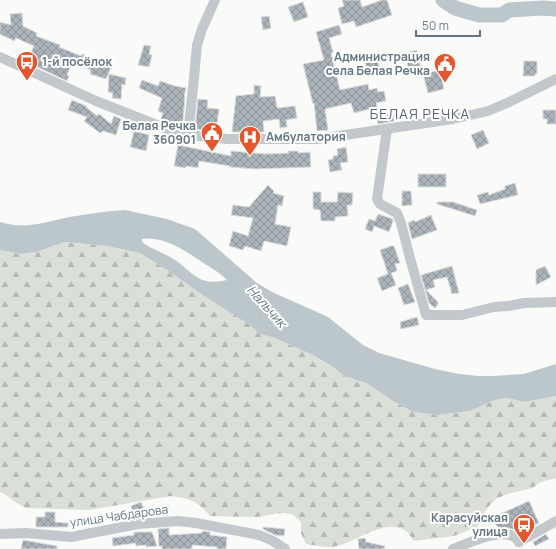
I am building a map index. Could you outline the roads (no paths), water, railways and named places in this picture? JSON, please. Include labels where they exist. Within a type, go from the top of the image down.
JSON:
[{"type":"street","points":[[188,135],[197,45],[202,29],[215,0]]},
{"type":"street","points":[[0,57],[127,114],[172,131],[188,135],[228,139],[318,139],[453,119],[488,111],[556,80]]},
{"type":"street","points":[[387,129],[377,199],[380,204],[397,214],[401,222],[426,315],[462,315],[494,307],[524,303],[556,302]]},
{"type":"street","name":"улица Чабдарова","points":[[0,534],[26,533],[70,537],[138,524],[178,521],[259,535],[273,541],[285,549]]},
{"type":"street","points":[[518,545],[556,521]]},
{"type":"street","points":[[453,549],[480,537],[506,534],[518,539],[518,545]]},
{"type":"water","name":"Нальчик","points":[[125,210],[167,219],[195,229],[257,283],[272,292],[328,317],[363,345],[379,353],[435,369],[478,376],[524,374],[556,364],[556,396],[525,402],[507,398],[495,400],[470,411],[438,415],[413,412],[366,383],[344,376],[315,356],[275,338],[260,334],[250,325],[140,253],[107,246],[65,242],[36,252],[20,254],[0,250],[0,222],[27,225],[70,217]],"holes":[[[142,239],[157,239],[172,244],[193,256],[227,280],[217,282],[202,280],[196,277],[172,258],[142,242]]]},
{"type":"waterway","points":[[443,0],[455,8],[479,15],[502,15],[509,10],[543,8],[556,9]]},
{"type":"place","name":"1-й посёлок","points":[[27,82]]},
{"type":"place","name":"Администрация села Белая Речка","points":[[445,84]]},
{"type":"place","name":"Белая Речка 360901","points":[[212,152]]},
{"type":"place","name":"Амбулатория","points":[[250,156]]},
{"type":"place","name":"Карасуйская улица","points":[[524,544]]},
{"type":"district","name":"БЕЛАЯ РЕЧКА","points":[[420,114]]}]
